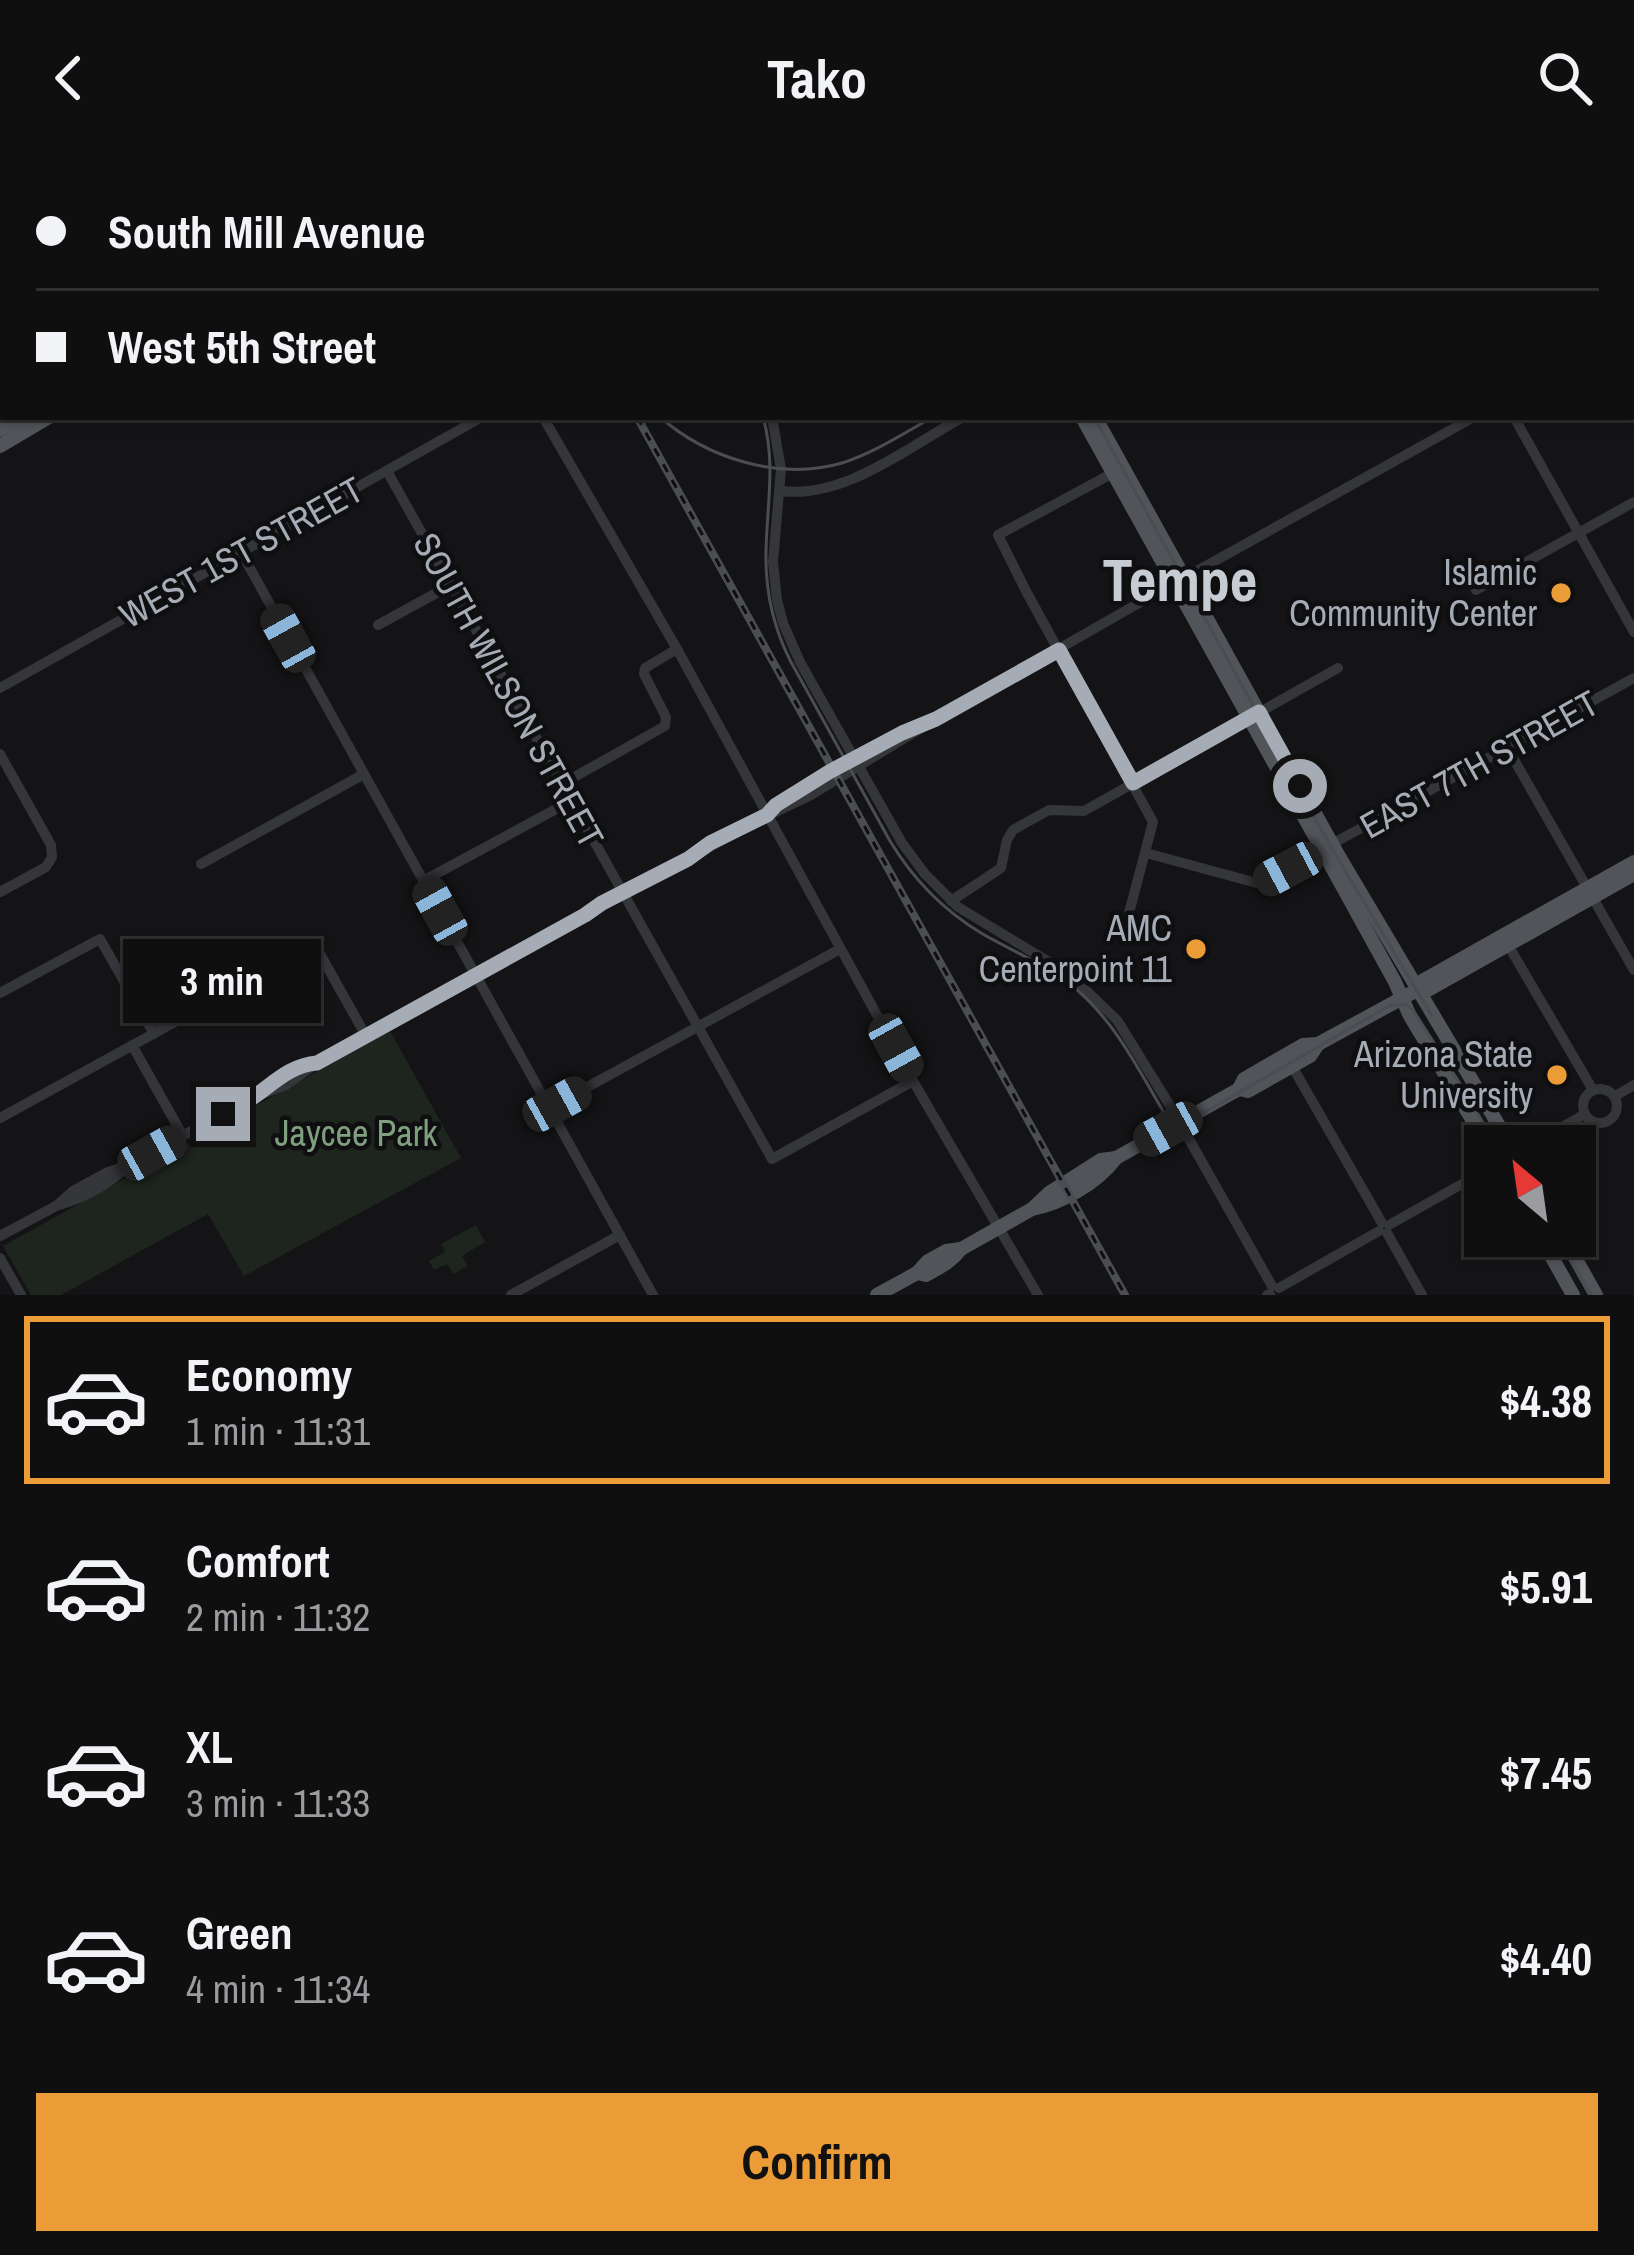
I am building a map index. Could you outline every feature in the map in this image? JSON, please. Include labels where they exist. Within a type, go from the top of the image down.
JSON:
[{"type":"main road","points":[[0,446],[44,420]]},
{"type":"main road","points":[[1084,420],[1254,715],[1427,1046],[1475,1125]]},
{"type":"main road","points":[[1097,420],[1179,581]]},
{"type":"main road","points":[[1113,473],[1120,473],[1128,487],[1136,490]]},
{"type":"main road","points":[[1328,849],[1498,1125]]},
{"type":"main road","points":[[877,1295],[946,1251],[961,1249],[1032,1209],[1053,1205],[1107,1170],[1116,1158],[1239,1089],[1244,1079],[1303,1045],[1318,1044],[1508,945],[1634,862]]},
{"type":"main road","points":[[1417,990],[1422,981],[1634,874]]},
{"type":"main road","points":[[1239,1089],[1248,1091],[1310,1056],[1318,1044]]},
{"type":"main road","points":[[1552,1257],[1573,1295]]},
{"type":"main road","points":[[1575,1257],[1596,1295]]},
{"type":"street","name":"WEST 1ST STREET","points":[[0,688],[477,420]]},
{"type":"street","points":[[544,420],[1038,1295]]},
{"type":"street","points":[[773,420],[781,464],[773,562],[783,623],[800,662],[913,861],[951,901],[978,921],[1053,963],[1092,993],[1130,1038],[1273,1292],[1464,1183]]},
{"type":"street","points":[[781,491],[804,493],[843,484],[957,420]]},
{"type":"street","points":[[0,1237],[107,1172],[183,1136],[297,1068],[317,1063],[710,843],[808,797],[919,724],[936,719],[1469,420]]},
{"type":"street","points":[[1516,420],[1634,632]]},
{"type":"street","name":"SOUTH WILSON STREET","points":[[387,470],[772,1160],[914,1081]]},
{"type":"street","points":[[1113,473],[998,535],[1153,822],[1129,913]]},
{"type":"street","points":[[1476,590],[1634,502]]},
{"type":"street","points":[[241,552],[653,1295]]},
{"type":"street","points":[[378,625],[451,585]]},
{"type":"street","points":[[562,784],[665,726],[666,717],[644,668],[677,649]]},
{"type":"street","points":[[951,901],[1001,868],[1013,830],[1048,810],[1084,811],[1338,668]]},
{"type":"street","name":"EAST 7TH STREET","points":[[1146,853],[1257,883],[1328,849],[1634,678]]},
{"type":"street","points":[[1508,749],[1634,970]]},
{"type":"street","points":[[0,754],[51,845],[52,857],[46,867],[0,892]]},
{"type":"street","points":[[201,864],[364,774]]},
{"type":"street","points":[[423,881],[571,801]]},
{"type":"street","points":[[0,993],[100,938],[154,1034]]},
{"type":"street","points":[[0,1118],[315,945],[366,1036]]},
{"type":"street","points":[[1508,945],[1593,1090]]},
{"type":"street","points":[[549,1108],[840,949]]},
{"type":"street","points":[[132,1045],[183,1136]]},
{"type":"street","points":[[1292,1066],[1421,1295]]},
{"type":"street","points":[[1615,1096],[1634,1085]]},
{"type":"street","points":[[1586,1114],[1585,1098],[1593,1090],[1603,1088],[1615,1096]]},
{"type":"street","points":[[1586,1114],[1599,1123],[1609,1120],[1616,1112],[1615,1096]]},
{"type":"street","points":[[1566,1125],[1586,1114]]},
{"type":"street","points":[[511,1295],[620,1235]]},
{"type":"street","points":[[0,1258],[21,1295]]},
{"type":"green space","name":"Jaycee Park","points":[[390,1031],[461,1158],[244,1276],[208,1214],[61,1295],[31,1295],[3,1246]]},
{"type":"green space","points":[[476,1225],[485,1242],[462,1256],[468,1266],[453,1274],[447,1264],[434,1270],[429,1261],[445,1252],[441,1244]]},
{"type":"tram line","points":[[664,420],[722,455],[794,469],[854,459],[928,420]]},
{"type":"tram line","points":[[764,420],[770,467],[767,580],[779,635],[890,841],[930,893],[967,924],[1049,970],[1085,997],[1173,1119],[1193,1119],[1389,1006],[1405,1004],[1484,1125]]},
{"type":"tram line","points":[[1096,420],[1331,847],[1432,1016]]},
{"type":"tram line","points":[[1569,1257],[1591,1295]]},
{"type":"railway","points":[[639,420],[1125,1295]]},
{"type":"place","name":"Islamic Community Center","points":[[1561,593]]},
{"type":"place","name":"AMC Centerpoint 11","points":[[1196,949]]},
{"type":"place","name":"Arizona State University","points":[[1557,1075]]},
{"type":"district","name":"Tempe","points":[[1180,580]]},
{"type":"route","points":[[223,1114],[282,1076],[317,1063],[767,815],[829,772],[1059,650],[1133,783],[1259,712],[1300,786]]}]
